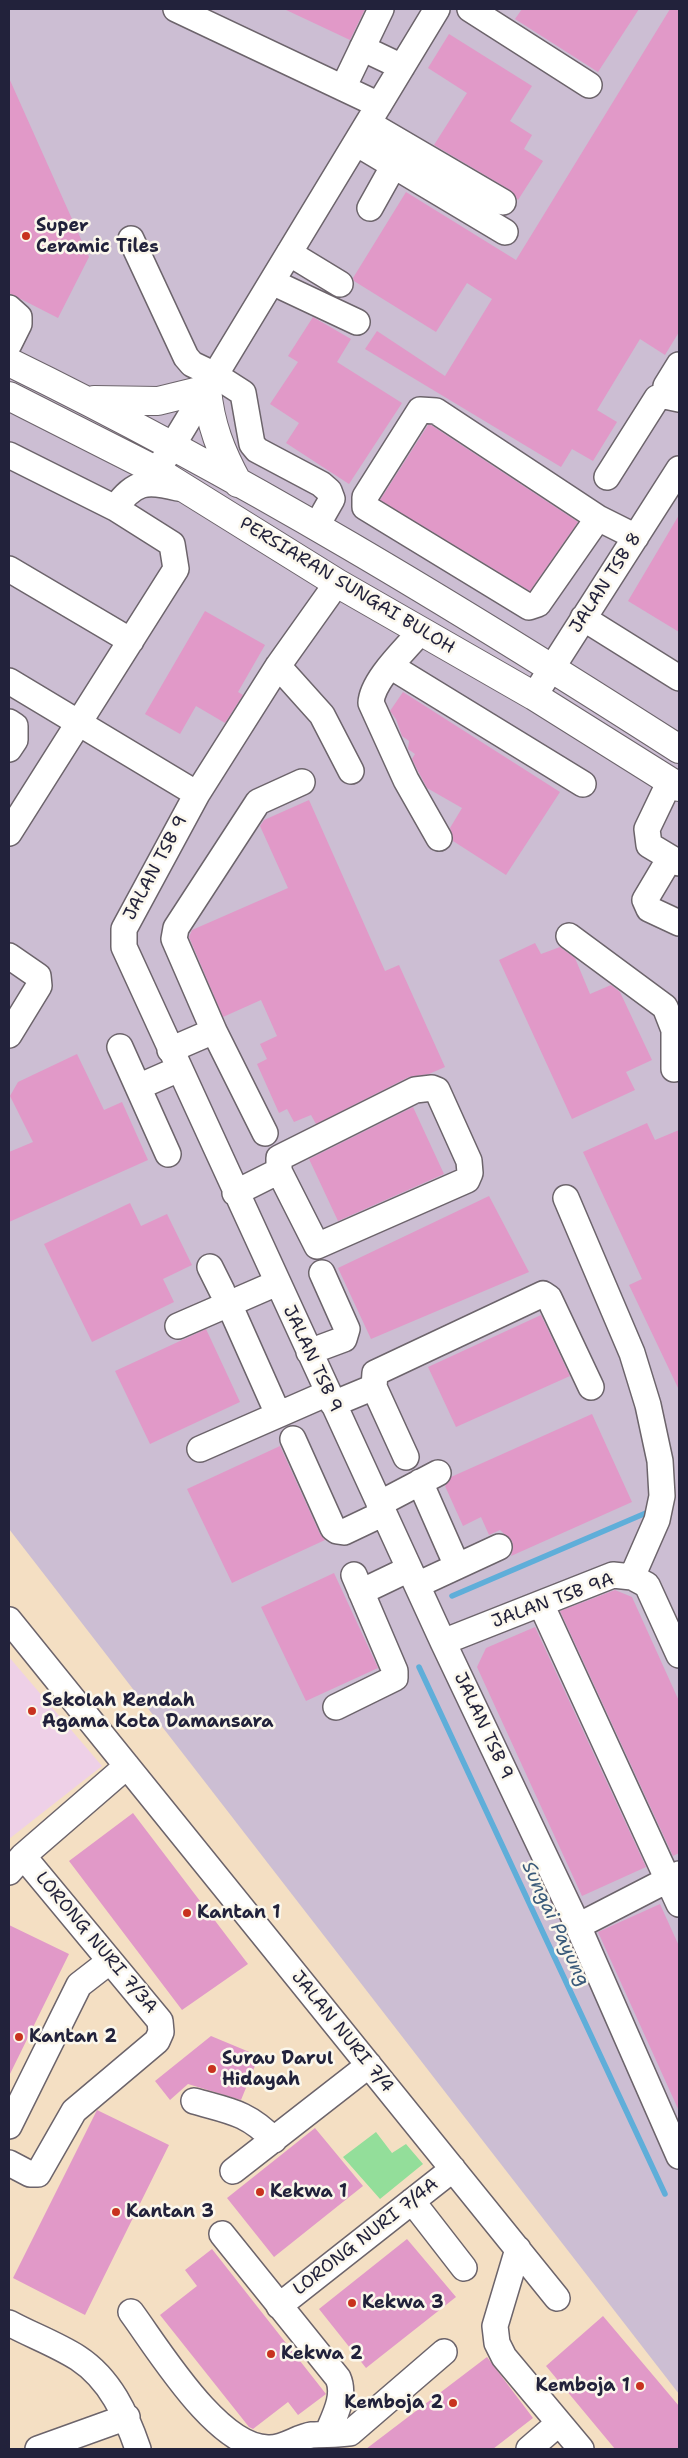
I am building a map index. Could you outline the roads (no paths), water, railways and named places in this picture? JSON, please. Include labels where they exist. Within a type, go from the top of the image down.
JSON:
[{"type":"main road","name":"PERSIARAN SUNGAI BULOH","points":[[9,362],[173,445],[316,527],[552,667],[679,749]]},
{"type":"main road","points":[[85,399],[158,401],[211,382],[214,434],[220,452],[238,483]]},
{"type":"main road","name":"PERSIARAN SUNGAI BULOH","points":[[9,396],[156,471],[193,492],[337,583],[534,696],[675,784]]},
{"type":"street","points":[[176,9],[343,88],[394,165],[505,232]]},
{"type":"street","points":[[343,88],[381,9]]},
{"type":"street","points":[[156,471],[437,9]]},
{"type":"street","points":[[481,12],[589,85]]},
{"type":"street","points":[[362,48],[402,67]]},
{"type":"street","points":[[368,124],[503,202]]},
{"type":"street","points":[[370,208],[394,165]]},
{"type":"street","points":[[131,239],[186,357],[211,382],[243,393],[252,444],[257,450],[321,484],[329,491],[332,499],[316,527]]},
{"type":"street","points":[[290,253],[340,284]]},
{"type":"street","points":[[272,282],[356,322]]},
{"type":"street","points":[[9,308],[19,317],[19,324],[9,344]]},
{"type":"street","points":[[607,477],[657,398],[672,398],[666,386],[679,365]]},
{"type":"street","points":[[598,518],[538,604],[529,607],[365,507],[364,497],[420,410],[436,411],[598,518],[636,537]]},
{"type":"street","points":[[9,456],[115,508],[172,544],[176,558],[176,568],[9,833]]},
{"type":"street","name":"JALAN TSB 8","points":[[534,696],[679,470]]},
{"type":"street","points":[[115,508],[127,493],[136,486],[147,483],[193,492]]},
{"type":"street","points":[[9,568],[131,641]]},
{"type":"street","name":"JALAN TSB 9","points":[[337,583],[278,666],[196,794],[124,929],[124,947],[174,1060],[443,1642],[578,1926],[679,2156]]},
{"type":"street","points":[[583,618],[679,678]]},
{"type":"street","points":[[421,631],[377,683],[372,695],[372,704],[406,780],[439,838]]},
{"type":"street","points":[[278,666],[322,715],[351,772]]},
{"type":"street","points":[[392,667],[583,784]]},
{"type":"street","points":[[9,681],[196,794]]},
{"type":"street","points":[[9,722],[15,726],[16,733],[9,749]]},
{"type":"street","points":[[265,1132],[214,1031],[174,939],[176,928],[258,802],[302,782]]},
{"type":"street","points":[[675,784],[647,829],[649,845],[675,861],[645,900],[649,909],[679,923]]},
{"type":"street","points":[[570,936],[665,1006],[676,1030],[674,1069]]},
{"type":"street","points":[[9,956],[38,976],[39,986],[9,1035]]},
{"type":"street","points":[[138,1087],[214,1031]]},
{"type":"street","points":[[120,1047],[168,1154]]},
{"type":"street","points":[[432,1088],[437,1090],[470,1161],[470,1173],[467,1180],[317,1246],[279,1171],[279,1158],[415,1090],[432,1088]]},
{"type":"street","points":[[236,1193],[279,1171]]},
{"type":"street","points":[[566,1198],[598,1278],[632,1352],[660,1461],[662,1496],[657,1520],[632,1577]]},
{"type":"street","points":[[210,1267],[226,1297],[278,1414]]},
{"type":"street","points":[[309,1352],[344,1339],[347,1335],[347,1329],[322,1273]]},
{"type":"street","points":[[182,1317],[273,1275]]},
{"type":"street","points":[[406,1456],[374,1387],[375,1373],[543,1294],[548,1298],[591,1386]]},
{"type":"street","points":[[200,1449],[278,1414],[374,1387]]},
{"type":"street","points":[[293,1439],[337,1531],[344,1532],[429,1478],[458,1566]]},
{"type":"street","points":[[336,1707],[396,1678],[395,1671],[357,1584],[413,1577],[458,1566],[499,1547]]},
{"type":"street","name":"JALAN TSB 9A","points":[[443,1642],[613,1575],[632,1577],[647,1585],[679,1655]]},
{"type":"street","points":[[541,1604],[674,1876],[679,1904]]},
{"type":"street","name":"JALAN NURI 7/4","points":[[9,1620],[557,2298]]},
{"type":"street","points":[[16,1864],[127,1766]]},
{"type":"street","name":"LORONG NURI 7/3A","points":[[9,2163],[34,2175],[41,2171],[74,2111],[157,2041],[161,2032],[160,2021],[110,1960],[16,1864]]},
{"type":"street","points":[[578,1926],[674,1876]]},
{"type":"street","points":[[9,2126],[79,1985],[110,1960]]},
{"type":"street","points":[[233,2172],[369,2065]]},
{"type":"street","points":[[194,2101],[246,2116],[258,2124],[274,2140]]},
{"type":"street","name":"LORONG NURI 7/4A","points":[[279,2306],[453,2169]]},
{"type":"street","points":[[412,2201],[464,2268]]},
{"type":"street","points":[[222,2234],[338,2378],[341,2386],[340,2400],[327,2434]]},
{"type":"street","points":[[518,2249],[495,2326],[497,2343],[504,2357],[581,2449]]},
{"type":"street","points":[[131,2312],[209,2415],[247,2444],[269,2448],[286,2445],[310,2435],[350,2432],[444,2352]]},
{"type":"street","points":[[9,2323],[79,2358],[109,2387],[127,2417],[138,2449]]},
{"type":"street","points":[[38,2449],[127,2417]]},
{"type":"street","points":[[528,2449],[559,2423]]},
{"type":"waterway","name":"Sungai Payung","points":[[452,1596],[646,1513]]},
{"type":"waterway","name":"Sungai Payung","points":[[419,1667],[665,2194]]},
{"type":"place","name":"Super Ceramic Tiles","points":[[26,236]]},
{"type":"place","name":"Sekolah Rendah Agama Kota Damansara","points":[[32,1711]]},
{"type":"place","name":"Kantan 1","points":[[187,1913]]},
{"type":"place","name":"Kantan 2","points":[[19,2037]]},
{"type":"place","name":"Surau Darul Hidayah","points":[[212,2069]]},
{"type":"place","name":"Kekwa 1","points":[[260,2192]]},
{"type":"place","name":"Kantan 3","points":[[116,2212]]},
{"type":"place","name":"Kekwa 3","points":[[352,2303]]},
{"type":"place","name":"Kekwa 2","points":[[271,2354]]},
{"type":"place","name":"Kemboja 1","points":[[640,2386]]},
{"type":"place","name":"Kemboja 2","points":[[453,2403]]}]
